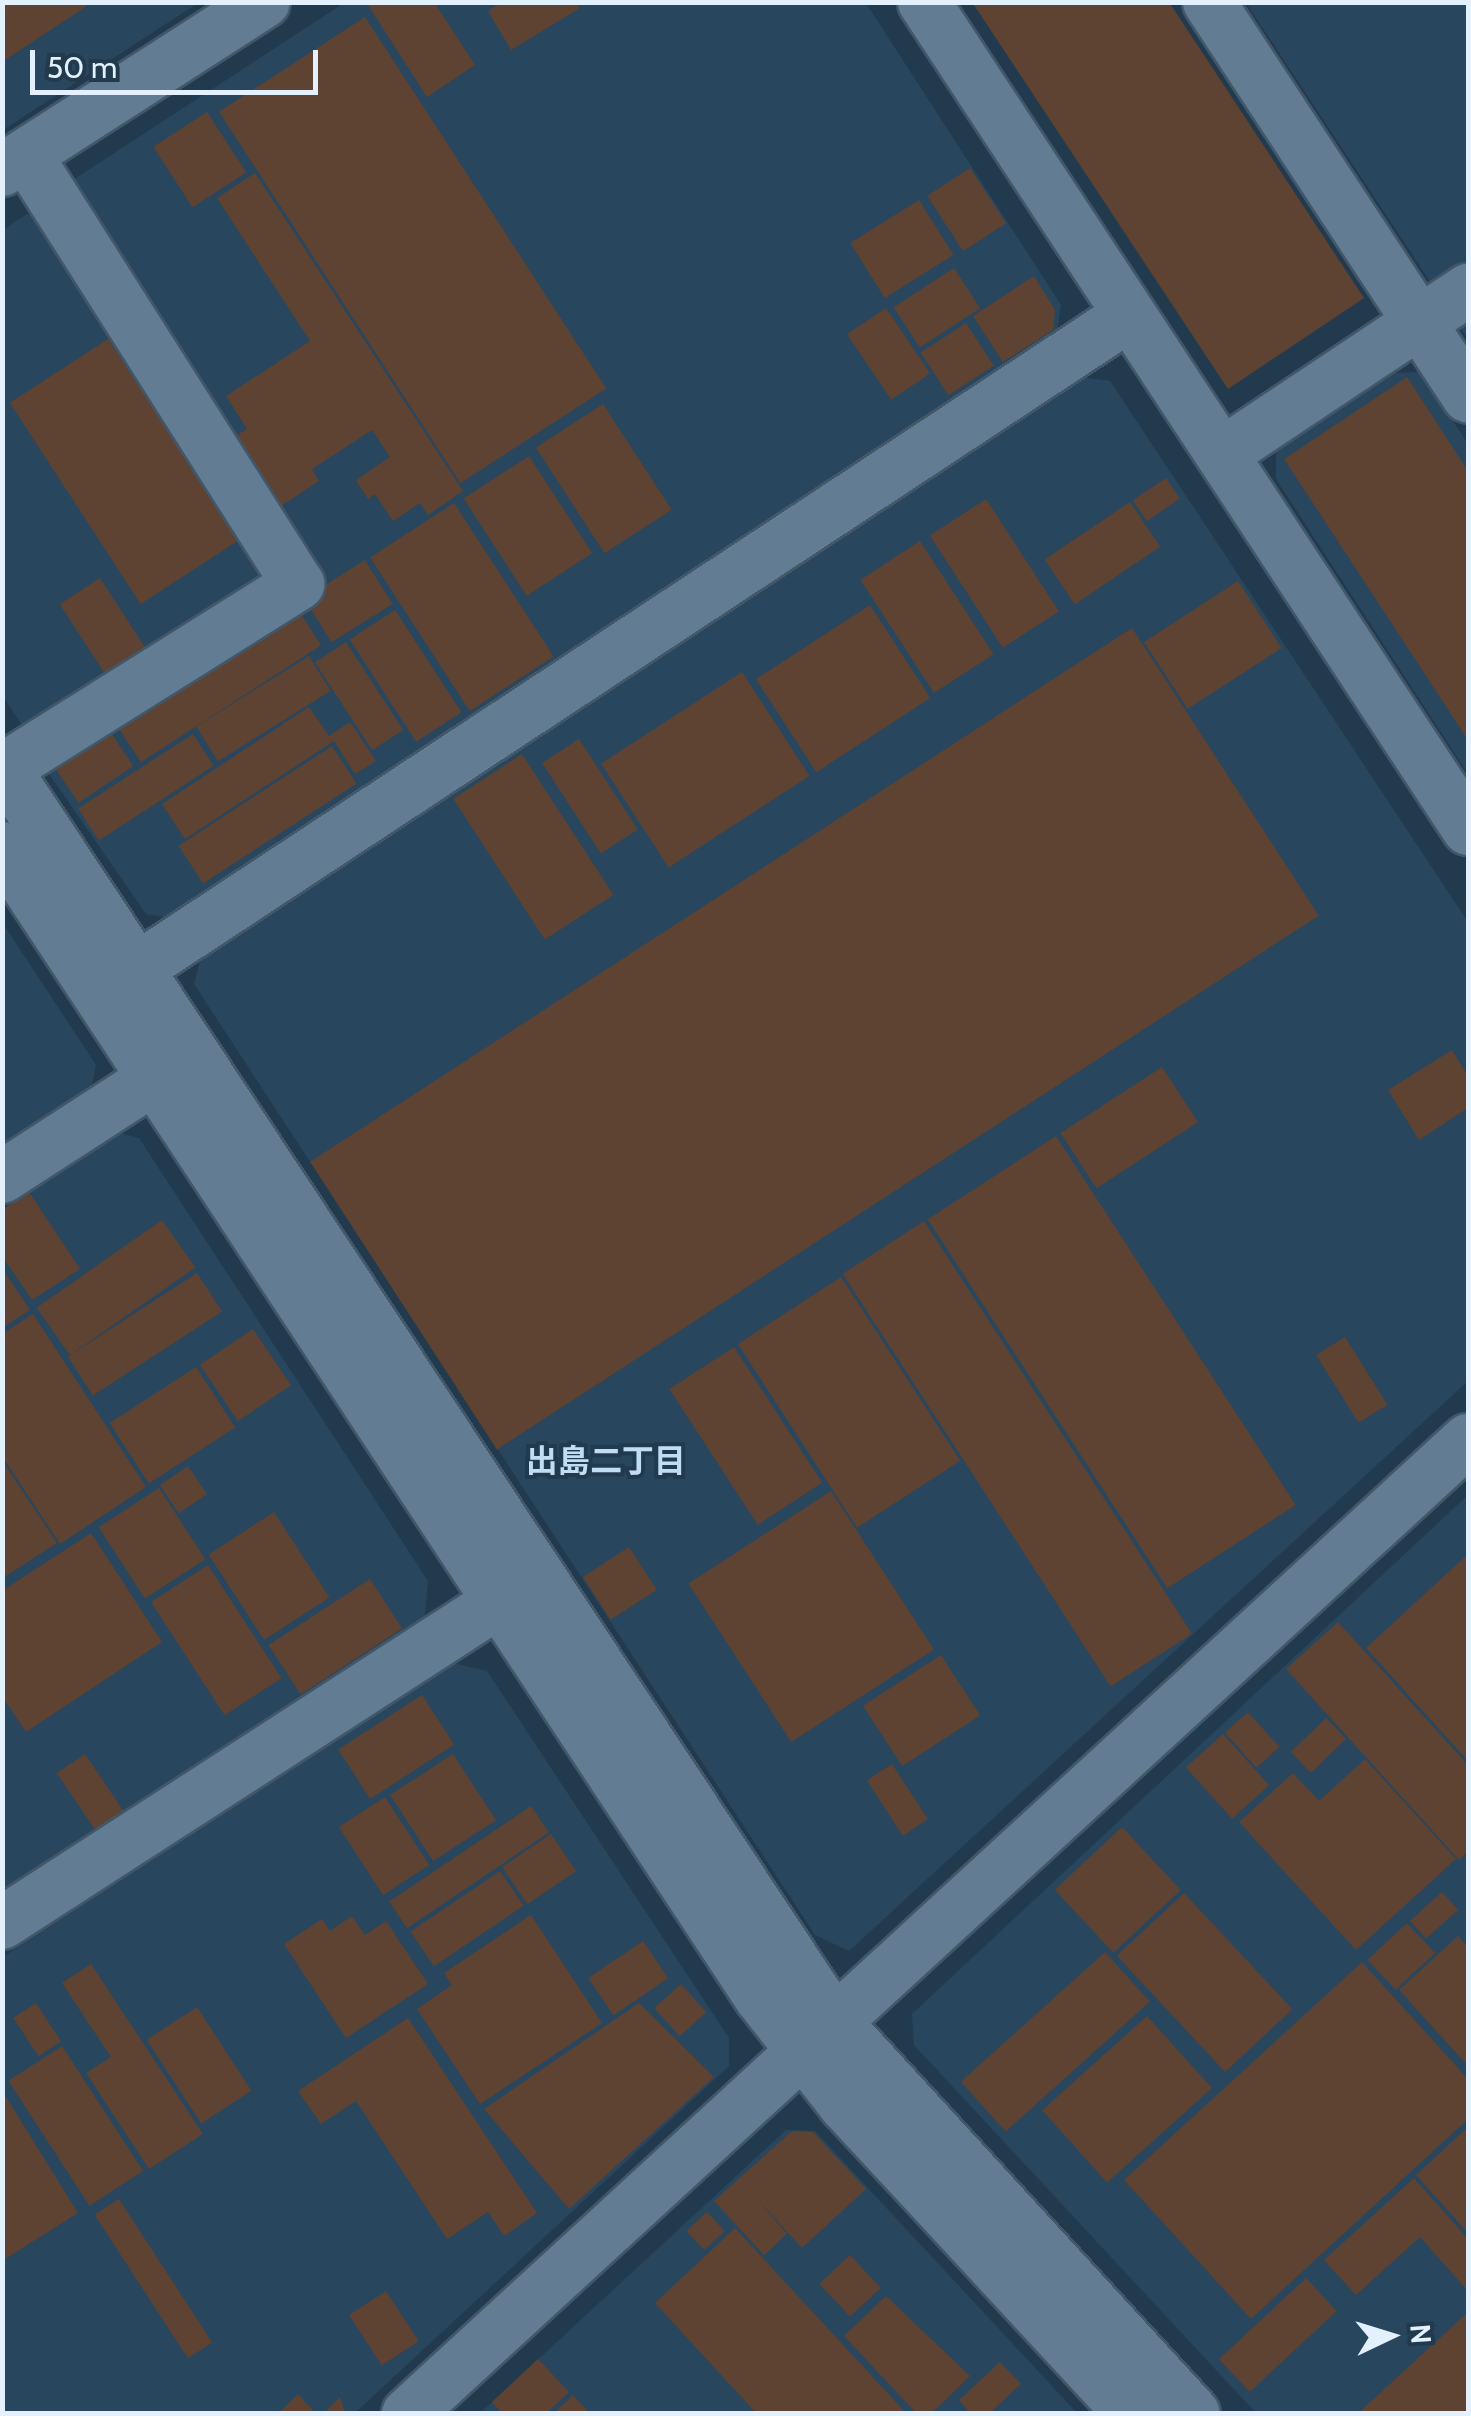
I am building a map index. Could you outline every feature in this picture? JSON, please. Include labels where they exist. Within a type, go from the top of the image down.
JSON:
[{"type":"street","points":[[264,2],[14,163],[298,584],[3,768],[118,981],[817,2035],[1132,2414]]},
{"type":"street","points":[[924,2],[1468,829]]},
{"type":"street","points":[[1208,2],[1468,397]]},
{"type":"street","points":[[1222,454],[1468,290]]},
{"type":"street","points":[[118,981],[1128,316]]},
{"type":"street","points":[[2,848],[118,981]]},
{"type":"street","points":[[2,1176],[173,1066]]},
{"type":"street","points":[[408,2414],[1468,1440]]},
{"type":"street","points":[[2,1924],[519,1589]]},
{"type":"street","points":[[817,2035],[1194,2414]]},
{"type":"shaded area","points":[[3,3],[198,3],[3,130]]},
{"type":"shaded area","points":[[344,3],[866,3],[1061,305],[1056,337],[168,918],[146,914],[47,771],[317,582],[73,180]]},
{"type":"shaded area","points":[[1246,3],[1468,3],[1468,339]]},
{"type":"shaded area","points":[[27,214],[47,221],[267,558],[264,585],[23,727],[3,696],[3,230]]},
{"type":"shaded area","points":[[1421,372],[1468,444],[1468,774],[1276,479],[1276,450],[1393,373]]},
{"type":"shaded area","points":[[1080,377],[1110,381],[1468,922],[1468,1381],[849,1951],[815,1935],[194,984],[201,957]]},
{"type":"shaded area","points":[[2,922],[96,1065],[91,1090],[2,1148]]},
{"type":"shaded area","points":[[118,1133],[139,1138],[428,1581],[424,1623],[3,1895],[3,1208]]},
{"type":"shaded area","points":[[1468,1495],[1468,2413],[1256,2413],[914,2045],[912,2014]]},
{"type":"shaded area","points":[[453,1663],[487,1671],[729,2038],[729,2066],[355,2413],[3,2414],[3,1957]]},
{"type":"shaded area","points":[[786,2130],[815,2131],[1077,2413],[479,2414]]},
{"type":"building","points":[[2,2],[93,2],[2,62]]},
{"type":"building","points":[[366,2],[434,2],[475,65],[427,97]]},
{"type":"building","points":[[502,2],[577,2],[580,8],[511,50],[488,11]]},
{"type":"building","points":[[972,2],[1169,2],[1364,298],[1228,389]]},
{"type":"building","points":[[365,17],[606,389],[460,483],[219,112]]},
{"type":"building","points":[[207,112],[246,172],[193,207],[153,147]]},
{"type":"building","points":[[970,168],[1006,223],[963,251],[927,196]]},
{"type":"building","points":[[255,173],[463,491],[428,515],[420,503],[393,521],[375,494],[368,499],[356,480],[390,457],[372,430],[312,469],[319,481],[281,506],[235,436],[247,429],[226,396],[310,341],[217,198]]},
{"type":"building","points":[[919,200],[953,255],[885,298],[850,243]]},
{"type":"building","points":[[954,268],[980,308],[920,347],[894,307]]},
{"type":"building","points":[[1034,276],[1055,310],[1053,330],[1003,362],[973,316]]},
{"type":"building","points":[[886,308],[930,373],[891,400],[847,334]]},
{"type":"building","points":[[966,323],[994,366],[948,395],[921,352]]},
{"type":"building","points":[[108,339],[239,540],[141,604],[10,403]]},
{"type":"building","points":[[1407,377],[1468,471],[1468,740],[1284,459]]},
{"type":"building","points":[[603,404],[672,510],[605,553],[536,448]]},
{"type":"building","points":[[529,456],[592,553],[527,596],[464,498]]},
{"type":"building","points":[[1166,478],[1180,499],[1147,521],[1133,500]]},
{"type":"building","points":[[986,499],[1059,611],[1003,648],[930,535]]},
{"type":"building","points":[[1130,502],[1160,547],[1075,604],[1045,560]]},
{"type":"building","points":[[454,503],[554,656],[470,711],[370,557]]},
{"type":"building","points":[[920,541],[994,654],[934,693],[860,580]]},
{"type":"building","points":[[365,560],[393,604],[331,642],[304,598]]},
{"type":"building","points":[[100,578],[147,651],[107,677],[60,604]]},
{"type":"building","points":[[1238,581],[1282,648],[1188,709],[1144,642]]},
{"type":"building","points":[[295,605],[321,645],[141,762],[115,722]]},
{"type":"building","points":[[870,605],[930,698],[816,772],[756,679]]},
{"type":"building","points":[[395,610],[461,712],[416,742],[350,639]]},
{"type":"building","points":[[1132,628],[1319,916],[497,1449],[310,1162]]},
{"type":"building","points":[[346,642],[403,730],[372,750],[315,662]]},
{"type":"building","points":[[309,656],[331,691],[218,761],[196,726]]},
{"type":"building","points":[[742,672],[810,776],[669,867],[601,763]]},
{"type":"building","points":[[309,707],[329,736],[350,722],[376,761],[355,774],[334,741],[185,839],[162,804]]},
{"type":"building","points":[[107,727],[133,766],[79,803],[52,764]]},
{"type":"building","points":[[193,734],[214,766],[99,840],[78,809]]},
{"type":"building","points":[[579,739],[638,830],[601,854],[542,763]]},
{"type":"building","points":[[332,746],[357,784],[203,883],[179,846]]},
{"type":"building","points":[[522,754],[613,895],[545,940],[453,799]]},
{"type":"building","points":[[1452,1050],[1468,1076],[1468,1108],[1419,1140],[1388,1090]]},
{"type":"building","points":[[1162,1067],[1198,1122],[1096,1188],[1061,1133]]},
{"type":"building","points":[[1056,1136],[1296,1505],[1167,1588],[928,1219]]},
{"type":"building","points":[[29,1192],[80,1269],[32,1300],[2,1256],[2,1210]]},
{"type":"building","points":[[162,1220],[195,1268],[70,1355],[37,1308]]},
{"type":"building","points":[[924,1221],[1192,1634],[1111,1686],[843,1274]]},
{"type":"building","points":[[2,1268],[30,1310],[2,1328]]},
{"type":"building","points":[[197,1273],[222,1312],[93,1395],[68,1357]]},
{"type":"building","points":[[841,1277],[960,1461],[857,1528],[738,1344]]},
{"type":"building","points":[[33,1314],[146,1487],[60,1544],[2,1456],[2,1334]]},
{"type":"building","points":[[253,1329],[291,1385],[238,1421],[200,1365]]},
{"type":"building","points":[[1345,1337],[1387,1405],[1359,1423],[1316,1355]]},
{"type":"building","points":[[734,1347],[822,1483],[758,1525],[669,1389]]},
{"type":"building","points":[[196,1367],[235,1427],[149,1483],[110,1423]]},
{"type":"building","points":[[2,1460],[57,1543],[6,1576],[2,1571]]},
{"type":"building","points":[[188,1466],[207,1494],[179,1513],[160,1485]]},
{"type":"building","points":[[159,1488],[205,1559],[145,1599],[99,1527]]},
{"type":"building","points":[[831,1491],[934,1650],[791,1742],[688,1584]]},
{"type":"building","points":[[274,1512],[330,1598],[264,1640],[209,1554]]},
{"type":"building","points":[[91,1533],[162,1642],[26,1732],[2,1696],[2,1591]]},
{"type":"building","points":[[629,1547],[657,1590],[611,1620],[583,1577]]},
{"type":"building","points":[[1468,1554],[1468,1761],[1366,1648]]},
{"type":"building","points":[[208,1565],[282,1678],[224,1715],[151,1602]]},
{"type":"building","points":[[370,1579],[402,1628],[301,1694],[269,1645]]},
{"type":"building","points":[[1338,1622],[1468,1765],[1468,1851],[1459,1860],[1286,1669]]},
{"type":"building","points":[[941,1655],[980,1715],[902,1766],[863,1706]]},
{"type":"building","points":[[422,1695],[454,1744],[370,1799],[338,1749]]},
{"type":"building","points":[[1248,1712],[1279,1747],[1256,1768],[1225,1733]]},
{"type":"building","points":[[1326,1718],[1346,1739],[1311,1773],[1291,1752]]},
{"type":"building","points":[[1223,1734],[1269,1785],[1232,1819],[1186,1767]]},
{"type":"building","points":[[85,1754],[124,1812],[96,1831],[57,1773]]},
{"type":"building","points":[[453,1754],[496,1820],[433,1861],[390,1795]]},
{"type":"building","points":[[1365,1759],[1456,1859],[1356,1950],[1239,1822],[1293,1773],[1319,1801]]},
{"type":"building","points":[[892,1764],[928,1819],[903,1836],[867,1780]]},
{"type":"building","points":[[385,1797],[429,1865],[383,1895],[339,1827]]},
{"type":"building","points":[[531,1806],[549,1833],[407,1928],[389,1902]]},
{"type":"building","points":[[1122,1827],[1181,1890],[1113,1953],[1055,1890]]},
{"type":"building","points":[[551,1834],[576,1871],[527,1904],[502,1867]]},
{"type":"building","points":[[500,1871],[523,1906],[434,1966],[410,1931]]},
{"type":"building","points":[[1442,1892],[1458,1910],[1426,1939],[1410,1921]]},
{"type":"building","points":[[1184,1893],[1292,2009],[1225,2072],[1117,1956]]},
{"type":"building","points":[[531,1915],[602,2023],[480,2104],[417,2009],[452,1985],[444,1973]]},
{"type":"building","points":[[352,1916],[365,1935],[386,1921],[428,1984],[346,2038],[284,1944],[322,1919],[330,1931]]},
{"type":"building","points":[[1407,1923],[1435,1953],[1395,1990],[1368,1960]]},
{"type":"building","points":[[1458,1936],[1468,1947],[1468,2066],[1399,1990]]},
{"type":"building","points":[[643,1941],[668,1978],[613,2015],[588,1978]]},
{"type":"building","points":[[1105,1952],[1150,2002],[1006,2132],[961,2082]]},
{"type":"building","points":[[1362,1962],[1468,2079],[1468,2119],[1251,2319],[1124,2180]]},
{"type":"building","points":[[91,1964],[203,2134],[149,2169],[86,2073],[111,2057],[62,1983]]},
{"type":"building","points":[[681,1984],[706,2012],[680,2036],[654,2008]]},
{"type":"building","points":[[36,2003],[61,2042],[38,2056],[13,2018]]},
{"type":"building","points":[[639,2003],[714,2077],[569,2209],[484,2109]]},
{"type":"building","points":[[197,2007],[251,2091],[201,2124],[147,2040]]},
{"type":"building","points":[[1147,2016],[1212,2088],[1107,2182],[1042,2110]]},
{"type":"building","points":[[408,2018],[537,2213],[504,2236],[488,2212],[447,2239],[356,2101],[321,2124],[298,2091]]},
{"type":"building","points":[[62,2046],[143,2171],[89,2206],[8,2081]]},
{"type":"building","points":[[6,2097],[78,2213],[2,2261],[2,2099]]},
{"type":"building","points":[[1468,2127],[1468,2233],[1416,2175]]},
{"type":"building","points":[[792,2131],[813,2132],[866,2189],[802,2248],[756,2198],[787,2234],[764,2255],[714,2201]]},
{"type":"building","points":[[1414,2178],[1468,2239],[1468,2291],[1420,2237],[1356,2295],[1324,2260]]},
{"type":"building","points":[[119,2199],[212,2342],[188,2358],[95,2215]]},
{"type":"building","points":[[707,2212],[725,2231],[704,2250],[687,2231]]},
{"type":"building","points":[[735,2228],[907,2414],[757,2414],[655,2303]]},
{"type":"building","points":[[850,2255],[881,2288],[850,2317],[819,2284]]},
{"type":"building","points":[[1306,2278],[1337,2311],[1250,2392],[1219,2359]]},
{"type":"building","points":[[386,2291],[419,2341],[382,2365],[349,2315]]},
{"type":"building","points":[[886,2296],[970,2376],[931,2414],[917,2414],[844,2336]]},
{"type":"building","points":[[1468,2312],[1468,2414],[1357,2414],[1365,2407]]},
{"type":"building","points":[[538,2359],[569,2392],[546,2414],[503,2414],[492,2402]]},
{"type":"building","points":[[1000,2362],[1021,2384],[989,2414],[971,2414],[959,2400]]},
{"type":"building","points":[[298,2394],[316,2414],[278,2414]]},
{"type":"building","points":[[573,2395],[590,2414],[553,2414]]},
{"type":"building","points":[[340,2397],[345,2414],[323,2414]]},
{"type":"district","name":"出島二丁目","points":[[606,1461]]}]
